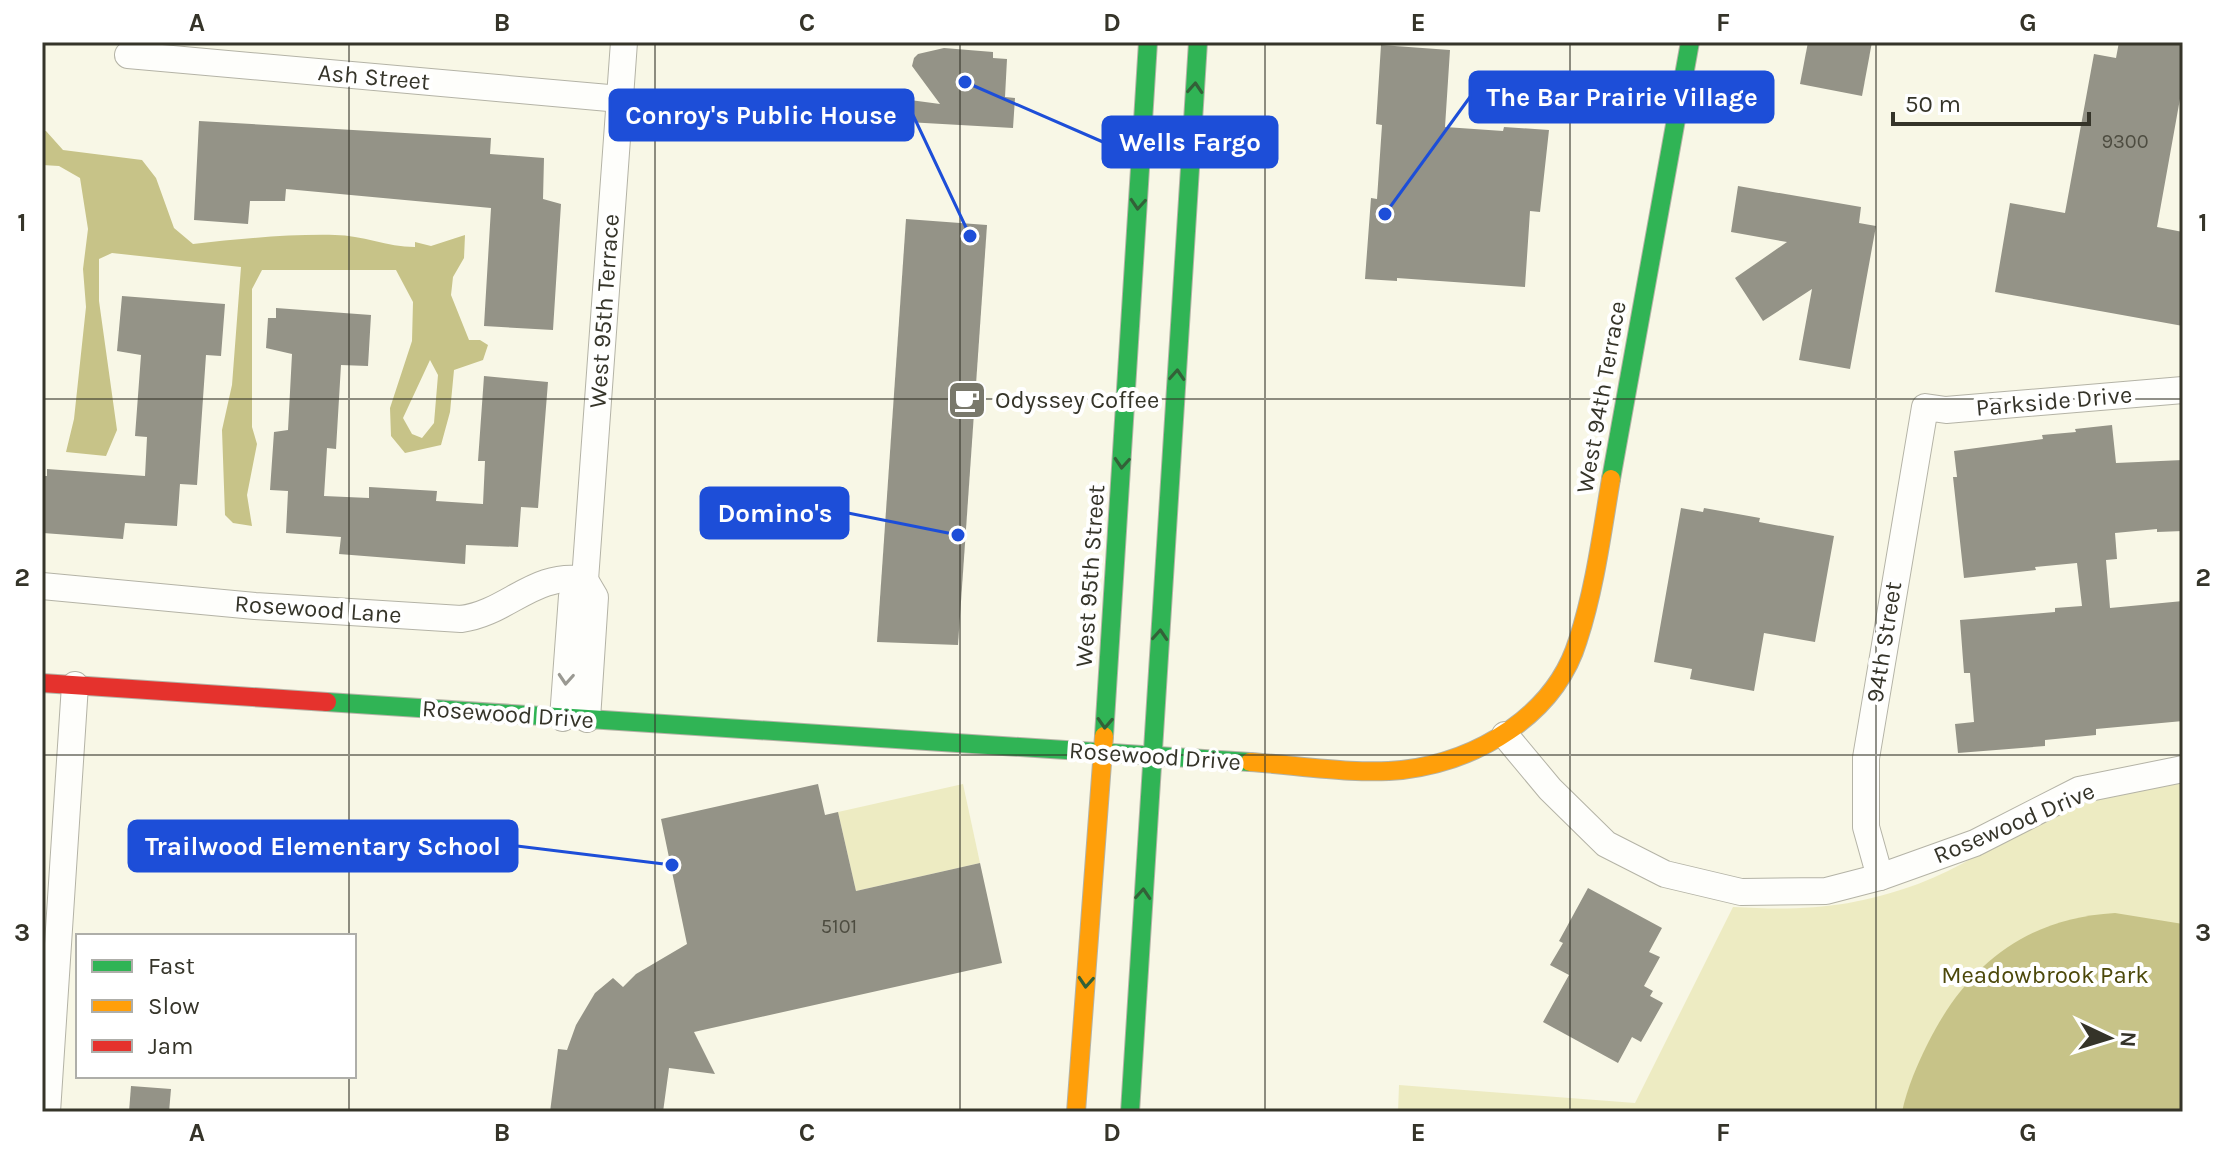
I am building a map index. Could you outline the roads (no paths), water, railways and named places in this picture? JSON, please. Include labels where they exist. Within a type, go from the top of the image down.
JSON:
[{"type":"street","name":"West 95th Terrace","points":[[575,719],[595,597],[585,580],[624,42]]},
{"type":"street","name":"West 95th Street","points":[[1076,1112],[1103,753],[1148,42]]},
{"type":"street","points":[[1130,1112],[1198,42]]},
{"type":"street","name":"West 94th Terrace","points":[[1505,735],[1546,698],[1568,664],[1578,641],[1595,570],[1690,42]]},
{"type":"street","name":"Ash Street","points":[[128,55],[620,99]]},
{"type":"street","name":"Parkside Drive","points":[[1925,407],[1946,410],[2183,390]]},
{"type":"street","name":"94th Street","points":[[1880,877],[1866,827],[1866,758],[1925,407]]},
{"type":"street","name":"Rosewood Lane","points":[[42,586],[255,606],[461,619],[476,617],[548,581],[567,577],[585,580]]},
{"type":"street","name":"Rosewood Drive","points":[[42,683],[1399,770],[1439,764],[1505,735],[1550,789],[1606,844],[1665,874],[1741,892],[1826,891],[1880,877],[1975,843],[2079,790],[2183,769]]},
{"type":"street","points":[[47,1112],[75,685]]},
{"type":"place","name":"Wells Fargo","points":[[965,82]]},
{"type":"place","name":"The Bar Prairie Village","points":[[1385,214]]},
{"type":"place","name":"Conroy's Public House","points":[[970,236]]},
{"type":"place","name":"Odyssey Coffee","points":[[967,400]]},
{"type":"place","name":"Domino's","points":[[958,535]]},
{"type":"place","name":"Trailwood Elementary School","points":[[672,865]]},
{"type":"park label","name":"Meadowbrook Park","points":[[2045,975]]}]
